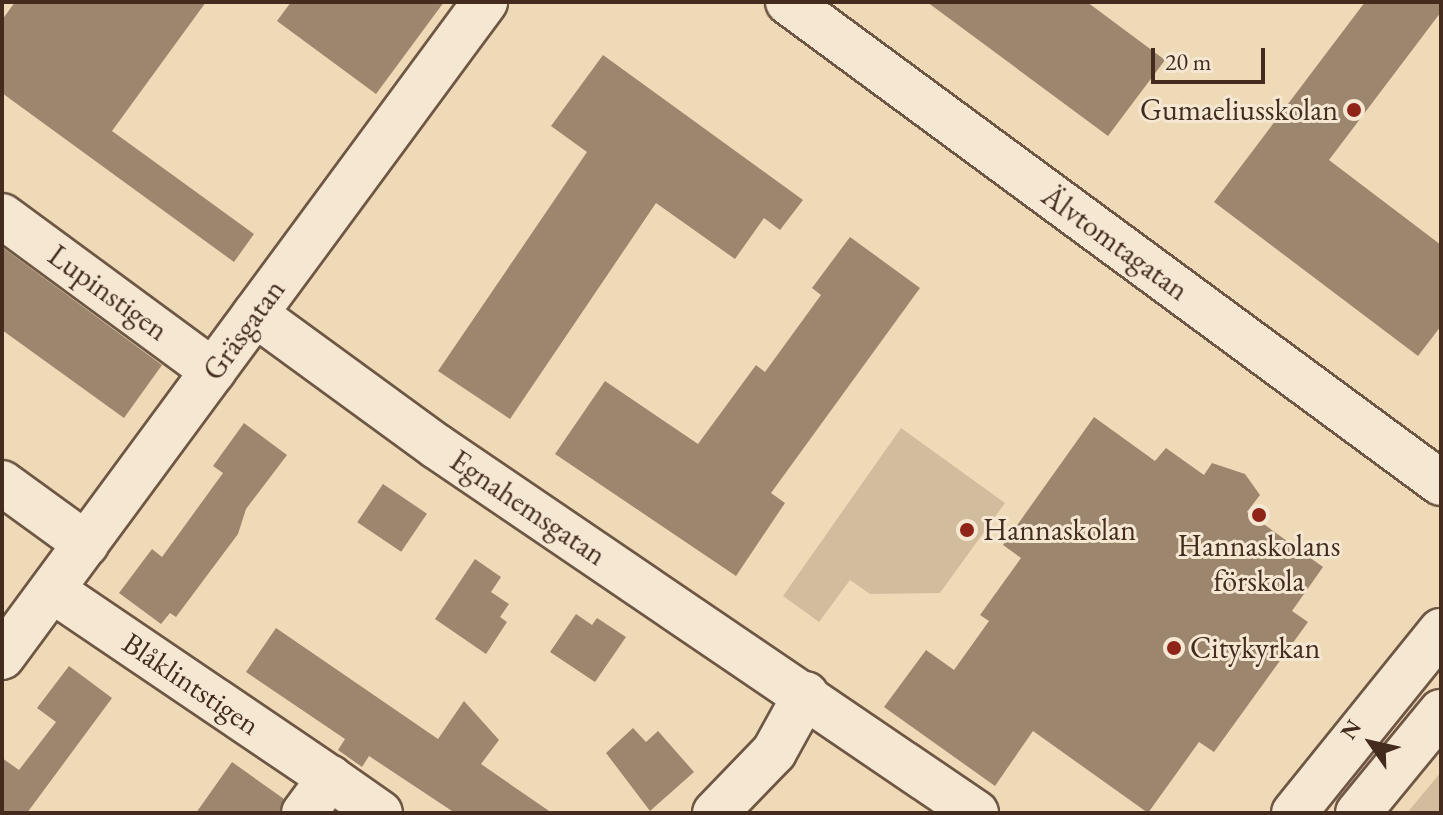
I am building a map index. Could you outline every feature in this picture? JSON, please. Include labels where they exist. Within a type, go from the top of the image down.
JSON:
[{"type":"street","name":"Gräsgatan","points":[[2,657],[485,2]]},
{"type":"street","name":"Älvtomtagatan","points":[[788,2],[1441,483]]},
{"type":"street","name":"Lupinstigen","points":[[2,216],[213,371]]},
{"type":"street","name":"Egnahemsgatan","points":[[255,314],[436,446],[806,694],[976,813]]},
{"type":"street","points":[[2,483],[86,544]]},
{"type":"street","name":"Blåklintstigen","points":[[52,590],[380,813]]},
{"type":"street","points":[[1294,813],[1441,631]]},
{"type":"street","points":[[715,813],[774,752],[806,694]]},
{"type":"street","points":[[1358,813],[1441,712]]},
{"type":"street","points":[[304,813],[330,778]]},
{"type":"shaded area","points":[[901,428],[1005,503],[940,593],[870,594],[850,580],[819,622],[783,596]]},
{"type":"shaded area","points":[[1441,772],[1441,813],[1407,813]]},
{"type":"building","points":[[15,2],[206,2],[112,131],[254,234],[234,262],[2,93],[2,20]]},
{"type":"building","points":[[291,2],[444,2],[376,94],[277,21]]},
{"type":"building","points":[[927,2],[1087,2],[1165,60],[1108,136]]},
{"type":"building","points":[[1365,2],[1441,2],[1441,12],[1329,160],[1441,245],[1441,326],[1418,356],[1214,202]]},
{"type":"building","points":[[603,55],[803,200],[780,230],[764,218],[735,259],[656,203],[510,419],[438,371],[587,152],[551,126]]},
{"type":"building","points":[[850,237],[920,288],[771,493],[785,503],[736,576],[555,454],[605,381],[698,444],[756,365],[765,372],[821,295],[812,288]]},
{"type":"building","points":[[2,247],[162,365],[124,418],[2,330]]},
{"type":"building","points":[[1094,417],[1155,461],[1166,448],[1204,475],[1212,463],[1245,474],[1260,495],[1247,512],[1323,567],[1292,611],[1308,622],[1214,752],[1199,742],[1148,813],[1033,731],[995,786],[884,707],[926,650],[954,670],[989,621],[980,615],[1021,558],[1003,545]]},
{"type":"building","points":[[244,423],[287,455],[246,509],[238,534],[176,617],[170,613],[161,624],[119,593],[152,549],[162,557],[223,473],[213,466]]},
{"type":"building","points":[[383,484],[427,514],[401,552],[357,522]]},
{"type":"building","points":[[475,559],[501,577],[491,592],[509,604],[500,617],[507,622],[486,654],[435,619]]},
{"type":"building","points":[[576,614],[592,625],[597,618],[626,637],[595,682],[550,652]]},
{"type":"building","points":[[276,628],[438,739],[464,701],[499,740],[481,764],[552,813],[455,813],[369,756],[362,767],[338,750],[345,739],[246,672]]},
{"type":"building","points":[[69,666],[112,698],[27,813],[2,813],[2,758],[19,770],[56,722],[37,708]]},
{"type":"building","points":[[633,728],[646,742],[658,731],[694,772],[650,811],[606,753]]},
{"type":"building","points":[[232,762],[284,799],[279,813],[196,813]]},
{"type":"place","name":"Gumaeliusskolan","points":[[1354,110]]},
{"type":"place","name":"Hannaskolans förskola","points":[[1259,515]]},
{"type":"place","name":"Hannaskolan","points":[[967,530]]},
{"type":"place","name":"Citykyrkan","points":[[1174,648]]}]
